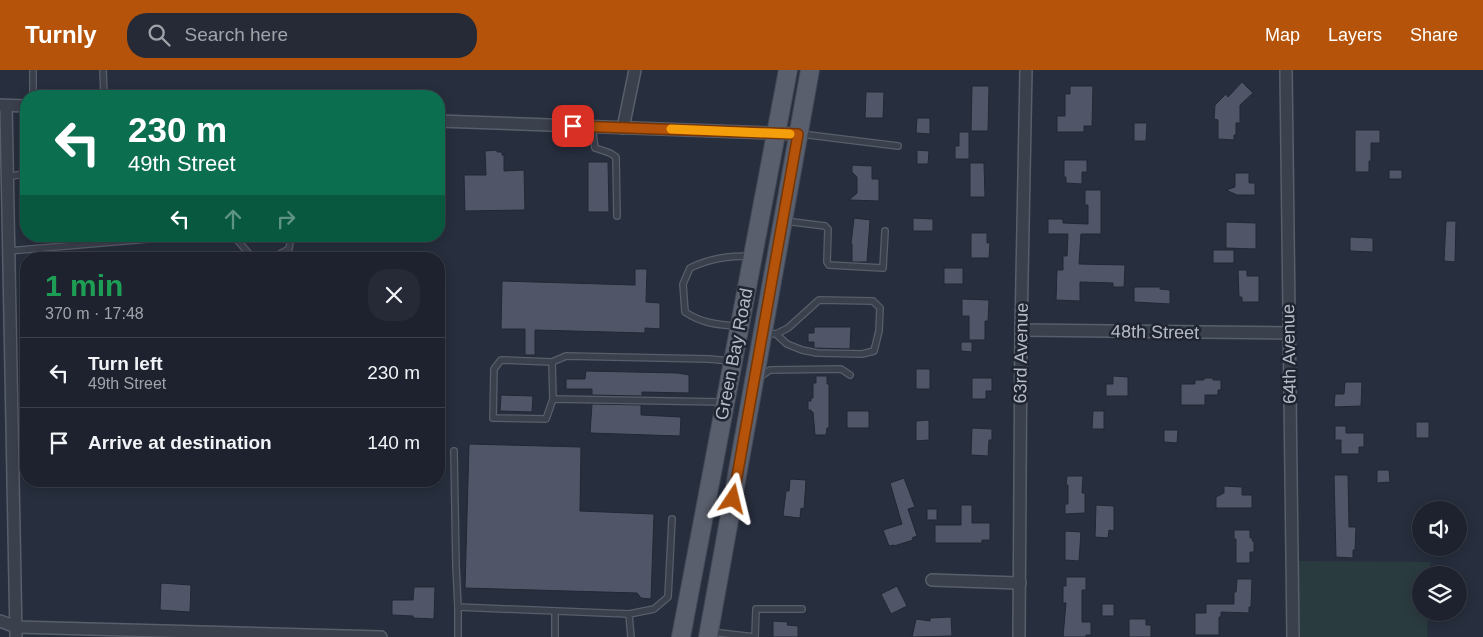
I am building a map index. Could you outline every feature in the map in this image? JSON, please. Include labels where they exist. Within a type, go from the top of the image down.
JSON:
[{"type":"main road","name":"Green Bay Road","points":[[681,637],[788,70]]},
{"type":"main road","name":"Green Bay Road","points":[[708,634],[755,380],[769,333],[783,221],[810,70]]},
{"type":"street","points":[[624,128],[635,70]]},
{"type":"street","name":"63rd Avenue","points":[[1019,637],[1021,330],[1026,70]]},
{"type":"street","name":"64th Avenue","points":[[1286,70],[1293,637]]},
{"type":"street","points":[[16,632],[7,177],[3,105],[20,106]]},
{"type":"street","points":[[445,121],[798,134]]},
{"type":"street","name":"48th Street","points":[[1021,330],[1288,333]]},
{"type":"street","points":[[932,580],[1020,583]]},
{"type":"street","points":[[0,621],[16,632],[381,637]]},
{"type":"lane","points":[[33,70],[33,90]]},
{"type":"lane","points":[[103,70],[104,90]]},
{"type":"lane","points":[[592,126],[595,148],[616,157],[617,216]]},
{"type":"lane","points":[[798,134],[898,146]]},
{"type":"lane","points":[[7,177],[20,175]]},
{"type":"lane","points":[[783,221],[825,226],[828,229],[828,262],[830,265],[840,267],[883,268],[885,231]]},
{"type":"lane","points":[[8,251],[113,242]]},
{"type":"lane","points":[[239,242],[247,252]]},
{"type":"lane","points":[[282,252],[289,248],[290,242]]},
{"type":"lane","points":[[740,326],[698,320],[686,312],[683,284],[690,268],[708,260],[728,256],[753,256]]},
{"type":"lane","points":[[819,300],[873,301],[880,308],[879,331],[874,350],[862,354],[818,353],[802,350],[787,344],[769,333],[788,328],[819,300]]},
{"type":"lane","points":[[552,362],[553,399],[546,419],[493,418],[494,369],[501,360],[552,362],[566,356],[709,359],[733,362]]},
{"type":"lane","points":[[755,380],[770,370],[841,368],[850,375]]},
{"type":"lane","points":[[553,399],[725,402]]},
{"type":"lane","points":[[454,451],[458,637]]},
{"type":"lane","points":[[458,607],[629,614],[654,609],[668,597],[672,519]]},
{"type":"lane","points":[[708,634],[755,637],[756,609],[802,609]]},
{"type":"lane","points":[[554,637],[555,611]]},
{"type":"lane","points":[[629,614],[631,637]]},
{"type":"shaded area","points":[[1298,561],[1430,562],[1430,566],[1412,566],[1412,621],[1428,621],[1427,637],[1300,637]]},
{"type":"building","points":[[1242,82],[1253,93],[1240,105],[1240,123],[1236,123],[1234,140],[1218,139],[1218,120],[1214,119],[1215,105],[1226,94],[1228,97]]},
{"type":"building","points":[[972,86],[989,86],[988,131],[971,131]]},
{"type":"building","points":[[1070,86],[1093,86],[1092,126],[1084,126],[1084,132],[1057,132],[1057,116],[1065,116],[1065,94],[1070,94]]},
{"type":"building","points":[[866,92],[884,92],[883,118],[865,118]]},
{"type":"building","points":[[917,118],[930,118],[930,134],[916,133]]},
{"type":"building","points":[[1134,123],[1147,123],[1146,141],[1134,141]]},
{"type":"building","points":[[1355,130],[1380,130],[1380,143],[1371,143],[1369,172],[1355,172]]},
{"type":"building","points":[[959,132],[969,132],[969,159],[955,159],[955,146],[959,146]]},
{"type":"building","points":[[497,150],[497,152],[502,152],[502,155],[504,155],[504,171],[524,170],[525,210],[465,211],[464,175],[486,175],[485,151]]},
{"type":"building","points":[[917,150],[929,151],[928,164],[917,164]]},
{"type":"building","points":[[1064,160],[1087,160],[1087,172],[1082,172],[1082,184],[1066,183]]},
{"type":"building","points":[[588,162],[608,162],[609,212],[588,212]]},
{"type":"building","points":[[970,163],[984,163],[985,197],[970,197]]},
{"type":"building","points":[[852,165],[872,166],[872,179],[879,179],[879,201],[849,200],[857,193],[857,177],[852,172]]},
{"type":"building","points":[[1389,170],[1402,170],[1402,179],[1389,179]]},
{"type":"building","points":[[1235,173],[1249,173],[1249,183],[1255,183],[1255,195],[1237,195],[1226,190],[1235,187]]},
{"type":"building","points":[[1085,190],[1101,190],[1101,234],[1081,234],[1079,264],[1125,265],[1124,287],[1113,287],[1113,283],[1080,282],[1080,301],[1056,300],[1057,270],[1063,270],[1063,256],[1067,256],[1068,234],[1048,234],[1048,219],[1063,219],[1063,223],[1088,224],[1088,205],[1085,205]]},
{"type":"building","points":[[854,218],[870,220],[867,262],[852,262],[851,244]]},
{"type":"building","points":[[913,218],[933,219],[933,231],[913,231]]},
{"type":"building","points":[[1446,221],[1456,221],[1455,262],[1444,261]]},
{"type":"building","points":[[1226,222],[1256,223],[1256,249],[1226,248]]},
{"type":"building","points":[[971,233],[987,233],[987,243],[990,243],[989,258],[971,258]]},
{"type":"building","points":[[1350,237],[1373,238],[1373,252],[1350,251]]},
{"type":"building","points":[[1213,250],[1234,250],[1234,263],[1213,263]]},
{"type":"building","points":[[944,268],[963,268],[963,284],[944,284]]},
{"type":"building","points":[[635,269],[647,269],[646,302],[660,303],[660,329],[645,328],[645,333],[535,330],[535,355],[525,355],[525,329],[501,329],[502,281],[635,285]]},
{"type":"building","points":[[1238,270],[1247,270],[1247,276],[1259,276],[1259,302],[1242,302],[1242,297],[1239,297]]},
{"type":"building","points":[[1134,287],[1160,287],[1160,289],[1170,290],[1170,304],[1134,302]]},
{"type":"building","points":[[962,299],[989,300],[988,321],[985,321],[985,340],[969,340],[969,316],[962,316]]},
{"type":"building","points":[[814,327],[851,327],[850,349],[814,348],[814,342],[808,342],[808,333],[814,333]]},
{"type":"building","points":[[961,342],[972,342],[972,352],[961,351]]},
{"type":"building","points":[[916,369],[930,369],[930,389],[916,389]]},
{"type":"building","points":[[586,371],[678,373],[689,375],[689,393],[642,392],[642,396],[592,395],[592,389],[566,389],[566,379],[585,379]]},
{"type":"building","points":[[816,376],[827,376],[827,384],[829,384],[829,428],[827,428],[826,435],[815,435],[813,412],[808,410],[808,401],[811,401],[811,398],[813,398],[813,383],[816,383]]},
{"type":"building","points":[[1113,376],[1128,377],[1128,396],[1106,396],[1106,384],[1113,384]]},
{"type":"building","points":[[972,378],[992,378],[992,391],[986,391],[986,399],[972,399]]},
{"type":"building","points":[[1204,378],[1221,380],[1221,390],[1218,390],[1218,395],[1205,395],[1205,405],[1181,405],[1181,384],[1195,384],[1195,380],[1204,380]]},
{"type":"building","points":[[1345,382],[1362,382],[1361,406],[1334,407],[1335,394],[1344,394]]},
{"type":"building","points":[[501,395],[533,396],[532,412],[500,411]]},
{"type":"building","points":[[592,404],[641,405],[641,415],[681,417],[680,436],[590,433]]},
{"type":"building","points":[[847,411],[869,411],[869,428],[847,428]]},
{"type":"building","points":[[1093,411],[1104,411],[1104,429],[1092,429]]},
{"type":"building","points":[[929,420],[929,440],[916,441],[916,421]]},
{"type":"building","points":[[1416,422],[1429,422],[1429,438],[1416,438]]},
{"type":"building","points":[[1335,426],[1346,426],[1346,433],[1364,433],[1364,447],[1359,447],[1359,454],[1341,454],[1341,440],[1335,440]]},
{"type":"building","points":[[972,428],[992,429],[992,440],[989,440],[988,456],[971,455]]},
{"type":"building","points":[[1164,430],[1178,430],[1177,443],[1164,442]]},
{"type":"building","points":[[469,444],[581,447],[580,511],[654,514],[651,599],[641,598],[637,593],[465,588]]},
{"type":"building","points":[[1377,470],[1389,470],[1390,482],[1377,483]]},
{"type":"building","points":[[1334,475],[1348,475],[1349,527],[1356,527],[1353,558],[1336,557]]},
{"type":"building","points":[[1067,476],[1083,476],[1082,493],[1085,493],[1085,513],[1065,514],[1065,504],[1068,504]]},
{"type":"building","points":[[904,478],[915,507],[908,509],[917,536],[912,538],[913,540],[889,546],[883,530],[902,524],[890,483]]},
{"type":"building","points":[[790,479],[806,480],[804,509],[801,508],[800,518],[783,516],[786,491],[789,491]]},
{"type":"building","points":[[1224,486],[1242,487],[1242,495],[1252,495],[1252,508],[1216,508],[1216,497],[1224,493]]},
{"type":"building","points":[[961,505],[972,505],[972,523],[990,523],[990,540],[982,540],[982,543],[935,543],[935,525],[961,525]]},
{"type":"building","points":[[1096,505],[1114,506],[1114,531],[1109,530],[1108,538],[1095,537]]},
{"type":"building","points":[[927,509],[937,509],[937,520],[927,520]]},
{"type":"building","points":[[1234,530],[1250,530],[1250,538],[1253,538],[1252,541],[1254,541],[1254,552],[1250,552],[1250,563],[1236,563]]},
{"type":"building","points":[[1065,531],[1081,532],[1079,561],[1065,560]]},
{"type":"building","points":[[1066,577],[1086,577],[1086,590],[1082,590],[1082,622],[1091,622],[1091,635],[1086,635],[1086,637],[1063,637],[1066,603],[1063,603],[1063,586],[1066,586]]},
{"type":"building","points":[[1237,579],[1252,579],[1249,613],[1221,612],[1221,617],[1219,617],[1219,635],[1195,635],[1195,613],[1206,613],[1206,604],[1234,604]]},
{"type":"building","points":[[161,583],[191,585],[190,612],[160,610]]},
{"type":"building","points":[[897,586],[907,606],[891,614],[881,594]]},
{"type":"building","points":[[414,587],[435,587],[434,619],[392,615],[392,600],[413,600]]},
{"type":"building","points":[[1102,604],[1114,604],[1114,616],[1102,616]]},
{"type":"building","points":[[951,617],[952,636],[912,637],[916,619],[930,621],[930,618]]},
{"type":"building","points":[[1129,619],[1146,619],[1146,625],[1151,625],[1151,637],[1129,637]]},
{"type":"building","points":[[773,621],[788,622],[787,625],[798,626],[798,637],[773,637]]},
{"type":"slow traffic","points":[[671,129],[790,134]]},
{"type":"route","points":[[573,126],[798,134],[733,499]]}]
